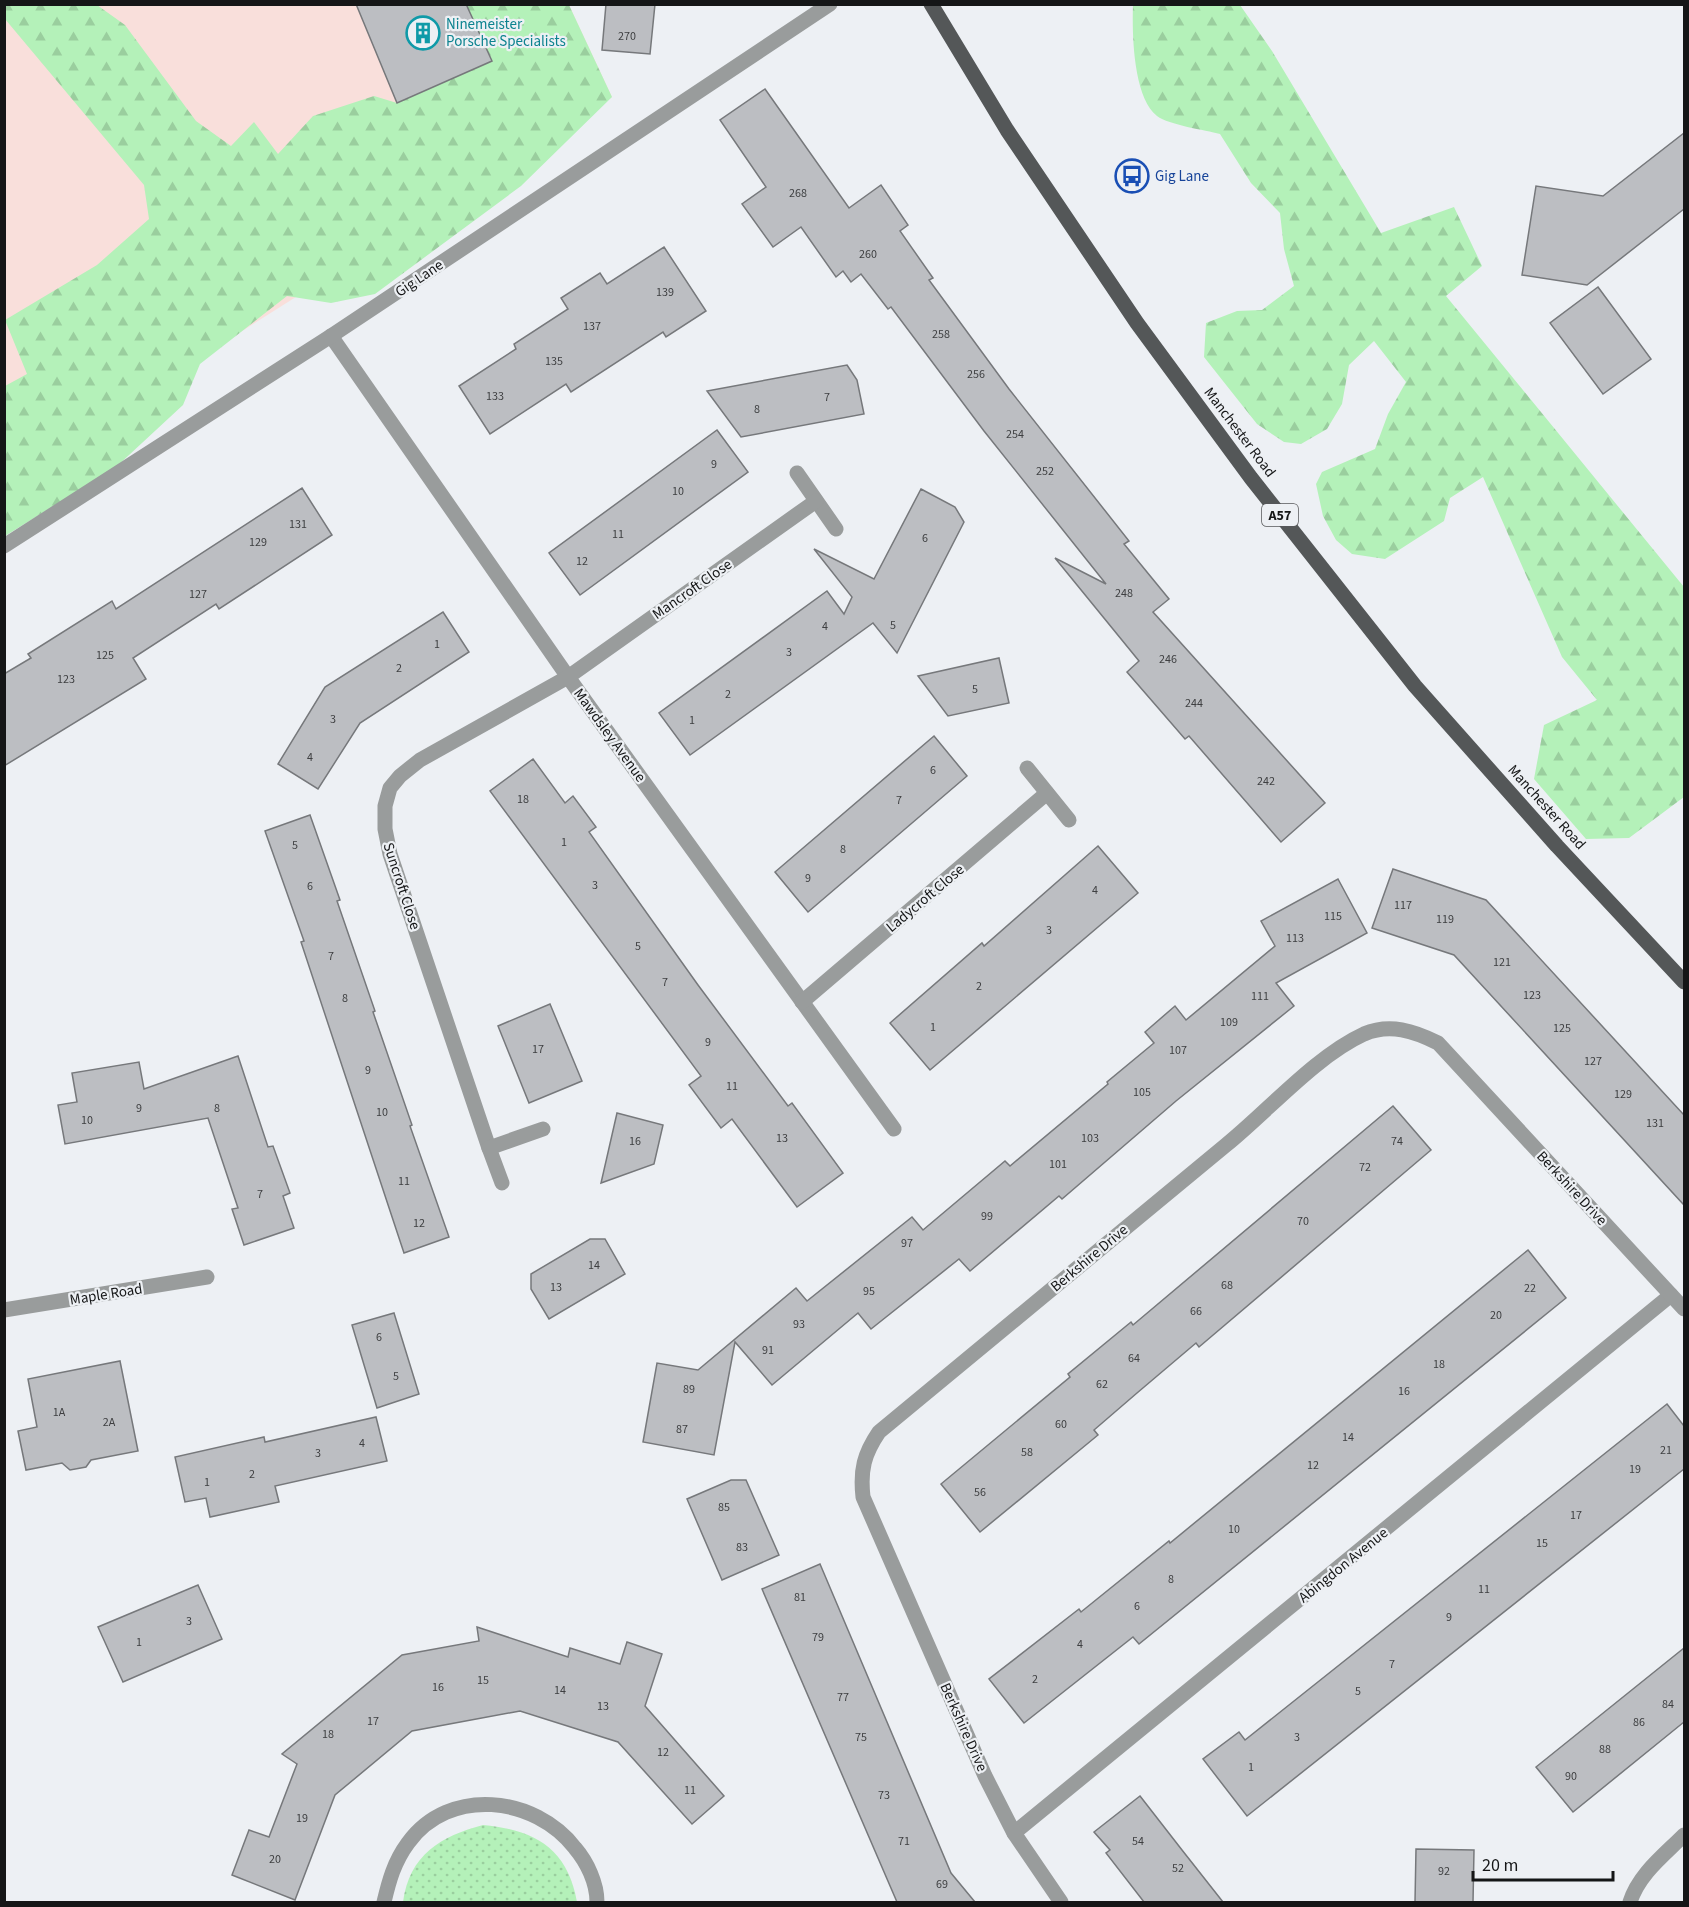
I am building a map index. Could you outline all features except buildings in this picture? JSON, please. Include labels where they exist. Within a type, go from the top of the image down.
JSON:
[{"type":"main road","name":"Manchester Road","points":[[931,4],[1007,130],[1124,303],[1251,478],[1415,686],[1557,846],[1684,982]]},
{"type":"street","name":"Gig Lane","points":[[4,546],[331,336],[830,4]]},
{"type":"street","name":"Mawdsley Avenue","points":[[331,336],[568,677],[894,1129]]},
{"type":"street","points":[[797,472],[836,529]]},
{"type":"street","name":"Mancroft Close","points":[[568,677],[816,501]]},
{"type":"street","name":"Suncroft Close","points":[[502,1183],[390,854],[385,829],[385,806],[390,788],[420,760],[568,677]]},
{"type":"street","points":[[1027,768],[1069,820]]},
{"type":"street","name":"Ladycroft Close","points":[[802,1002],[1047,793]]},
{"type":"street","name":"Berkshire Drive","points":[[1061,1902],[1014,1833],[985,1776],[863,1497],[860,1474],[866,1451],[879,1431],[1228,1144],[1329,1056],[1366,1033],[1389,1028],[1415,1031],[1438,1043],[1684,1309]]},
{"type":"street","points":[[489,1148],[543,1130]]},
{"type":"street","name":"Maple Road","points":[[4,1310],[207,1277]]},
{"type":"street","name":"Abingdon Avenue","points":[[1014,1833],[1671,1295]]},
{"type":"street","points":[[384,1902],[391,1870],[409,1841],[435,1819],[468,1806],[502,1804],[535,1813],[564,1833],[585,1860],[597,1894],[597,1902]]},
{"type":"street","points":[[1630,1902],[1635,1887],[1651,1867],[1684,1835]]},
{"type":"shaded area","points":[[5,5],[569,5],[612,97],[5,481]]},
{"type":"green space","points":[[5,5],[97,5],[125,25],[196,121],[231,146],[254,122],[278,154],[313,116],[374,96],[397,103],[466,5],[569,5],[612,97],[521,186],[375,294],[331,303],[287,296],[200,364],[183,405],[115,468],[5,536],[5,386],[27,374],[5,320],[97,265],[149,219],[144,185],[5,19]]},
{"type":"green space","points":[[1133,5],[1240,5],[1272,51],[1381,233],[1454,207],[1482,266],[1446,296],[1684,587],[1684,797],[1629,838],[1586,839],[1534,779],[1544,725],[1597,700],[1562,657],[1483,477],[1450,498],[1444,521],[1385,559],[1352,554],[1336,540],[1323,516],[1316,484],[1322,472],[1375,449],[1388,414],[1406,382],[1374,341],[1349,365],[1342,404],[1327,429],[1301,444],[1284,442],[1257,424],[1204,357],[1206,323],[1237,311],[1262,310],[1294,286],[1284,249],[1280,213],[1251,183],[1220,134],[1170,122],[1157,116],[1149,107],[1143,95],[1136,64]]},
{"type":"green space","points":[[483,1825],[518,1832],[546,1845],[557,1855],[565,1868],[577,1902],[403,1902],[412,1872],[430,1850],[454,1835]]},
{"type":"place","name":"Ninemeister Porsche Specialists","points":[[423,33]]},
{"type":"place","name":"Gig Lane","points":[[1132,176]]}]
